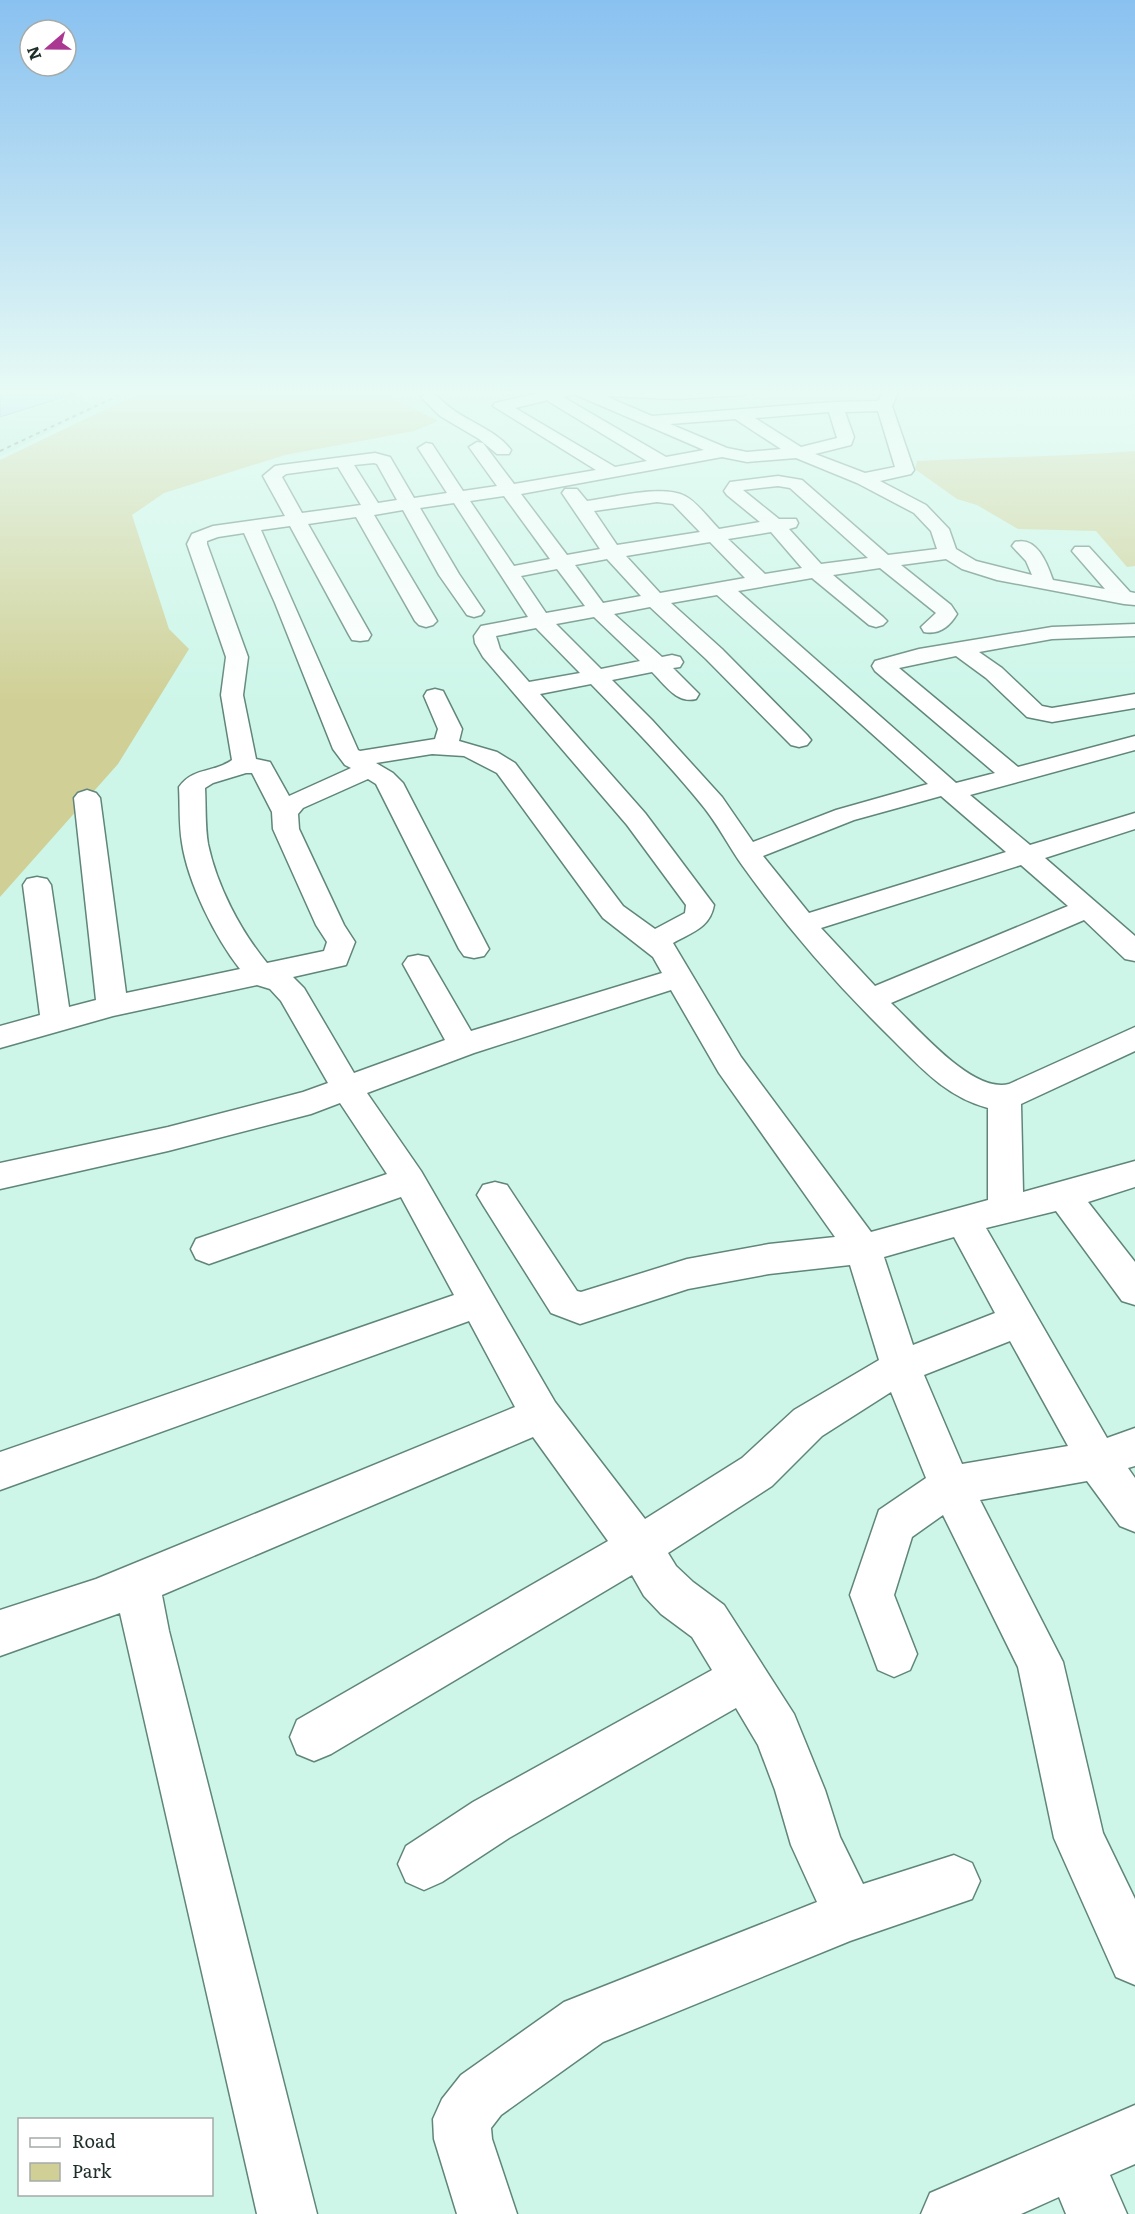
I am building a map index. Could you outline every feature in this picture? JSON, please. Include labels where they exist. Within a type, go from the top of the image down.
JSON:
[{"type":"street","points":[[282,493],[360,635]]},
{"type":"street","points":[[359,493],[426,621]]},
{"type":"street","points":[[403,493],[449,575],[474,611]]},
{"type":"street","points":[[457,493],[541,621],[596,676],[713,802],[748,853],[824,951],[870,1000],[948,1075],[969,1089],[987,1096],[1004,1097],[1135,1038]]},
{"type":"street","points":[[241,765],[244,761],[232,695],[237,657],[197,544],[199,538],[249,526],[489,493]]},
{"type":"street","points":[[512,493],[598,610],[688,694]]},
{"type":"street","points":[[571,493],[612,552],[656,601],[714,654],[799,740]]},
{"type":"street","points":[[582,507],[668,496],[711,493]]},
{"type":"street","points":[[805,493],[883,561],[944,609],[947,614],[932,627]]},
{"type":"street","points":[[890,493],[920,509],[940,529],[944,545],[949,553],[969,565],[987,572],[1068,588],[1127,591]]},
{"type":"street","points":[[706,495],[775,525],[816,571],[876,621]]},
{"type":"street","points":[[706,495],[715,536],[761,582]]},
{"type":"street","points":[[508,573],[612,552],[833,516]]},
{"type":"street","points":[[249,526],[285,603],[345,749],[390,783],[474,949]]},
{"type":"street","points":[[1022,546],[1035,559],[1046,584]]},
{"type":"street","points":[[1082,551],[1127,591]]},
{"type":"street","points":[[653,942],[698,916],[699,905],[636,819],[491,652],[485,636],[489,631],[499,628],[816,571],[949,553]]},
{"type":"street","points":[[723,589],[948,790],[1134,951]]},
{"type":"street","points":[[1013,775],[884,666],[919,656],[1052,633],[1135,630]]},
{"type":"street","points":[[964,648],[963,651],[966,654],[994,673],[1041,714],[1052,716],[1135,701]]},
{"type":"street","points":[[524,690],[714,654]]},
{"type":"street","points":[[435,696],[450,729],[445,746]]},
{"type":"street","points":[[748,853],[845,815],[1135,744]]},
{"type":"street","points":[[285,812],[294,803],[362,764],[405,750],[445,746],[477,750],[506,768],[614,912],[664,951],[730,1065],[863,1249],[901,1367],[950,1486],[1040,1662],[1079,1838],[1131,1939]]},
{"type":"street","points":[[0,1037],[112,1006],[260,975],[336,958],[341,942],[330,925],[286,829],[285,812],[261,767],[241,765],[204,777],[196,781],[192,787],[195,843],[205,876],[232,940],[260,975],[281,982],[293,995],[347,1088],[409,1180],[541,1415],[639,1547],[660,1581],[677,1599],[708,1621],[777,1731],[800,1790],[817,1845],[850,1915]]},
{"type":"street","points":[[87,798],[112,1006]]},
{"type":"street","points":[[803,924],[1135,821]]},
{"type":"street","points":[[38,885],[56,1021]]},
{"type":"street","points":[[870,1000],[1087,908]]},
{"type":"street","points":[[418,964],[463,1044]]},
{"type":"street","points":[[0,1176],[168,1139],[311,1102],[463,1044],[680,977]]},
{"type":"street","points":[[1004,1097],[1006,1210]]},
{"type":"street","points":[[495,1195],[564,1302],[580,1308],[713,1268],[863,1249],[963,1220],[1064,1196],[1135,1174]]},
{"type":"street","points":[[209,1249],[409,1180]]},
{"type":"street","points":[[1064,1196],[1135,1290]]},
{"type":"street","points":[[963,1220],[1097,1460],[1135,1512]]},
{"type":"street","points":[[0,1471],[478,1302]]},
{"type":"street","points":[[314,1737],[639,1547],[757,1472],[808,1423],[901,1367],[1018,1321]]},
{"type":"street","points":[[0,1633],[99,1600],[541,1415]]},
{"type":"street","points":[[894,1654],[872,1595],[894,1524],[950,1486],[1097,1460],[1135,1447]]},
{"type":"street","points":[[138,1583],[146,1631],[287,2214]]},
{"type":"street","points":[[424,1864],[491,1820],[742,1678]]},
{"type":"street","points":[[487,2214],[463,2139],[462,2119],[481,2095],[584,2022],[850,1915],[954,1881]]},
{"type":"street","points":[[951,2214],[1135,2134]]},
{"type":"street","points":[[1073,2161],[1096,2214]]},
{"type":"green space","points":[[0,493],[164,493],[132,515],[169,629],[189,649],[118,764],[0,897]]},
{"type":"green space","points":[[949,493],[1135,493],[1135,566],[1127,567],[1096,531],[1018,529],[977,505],[957,499]]}]
